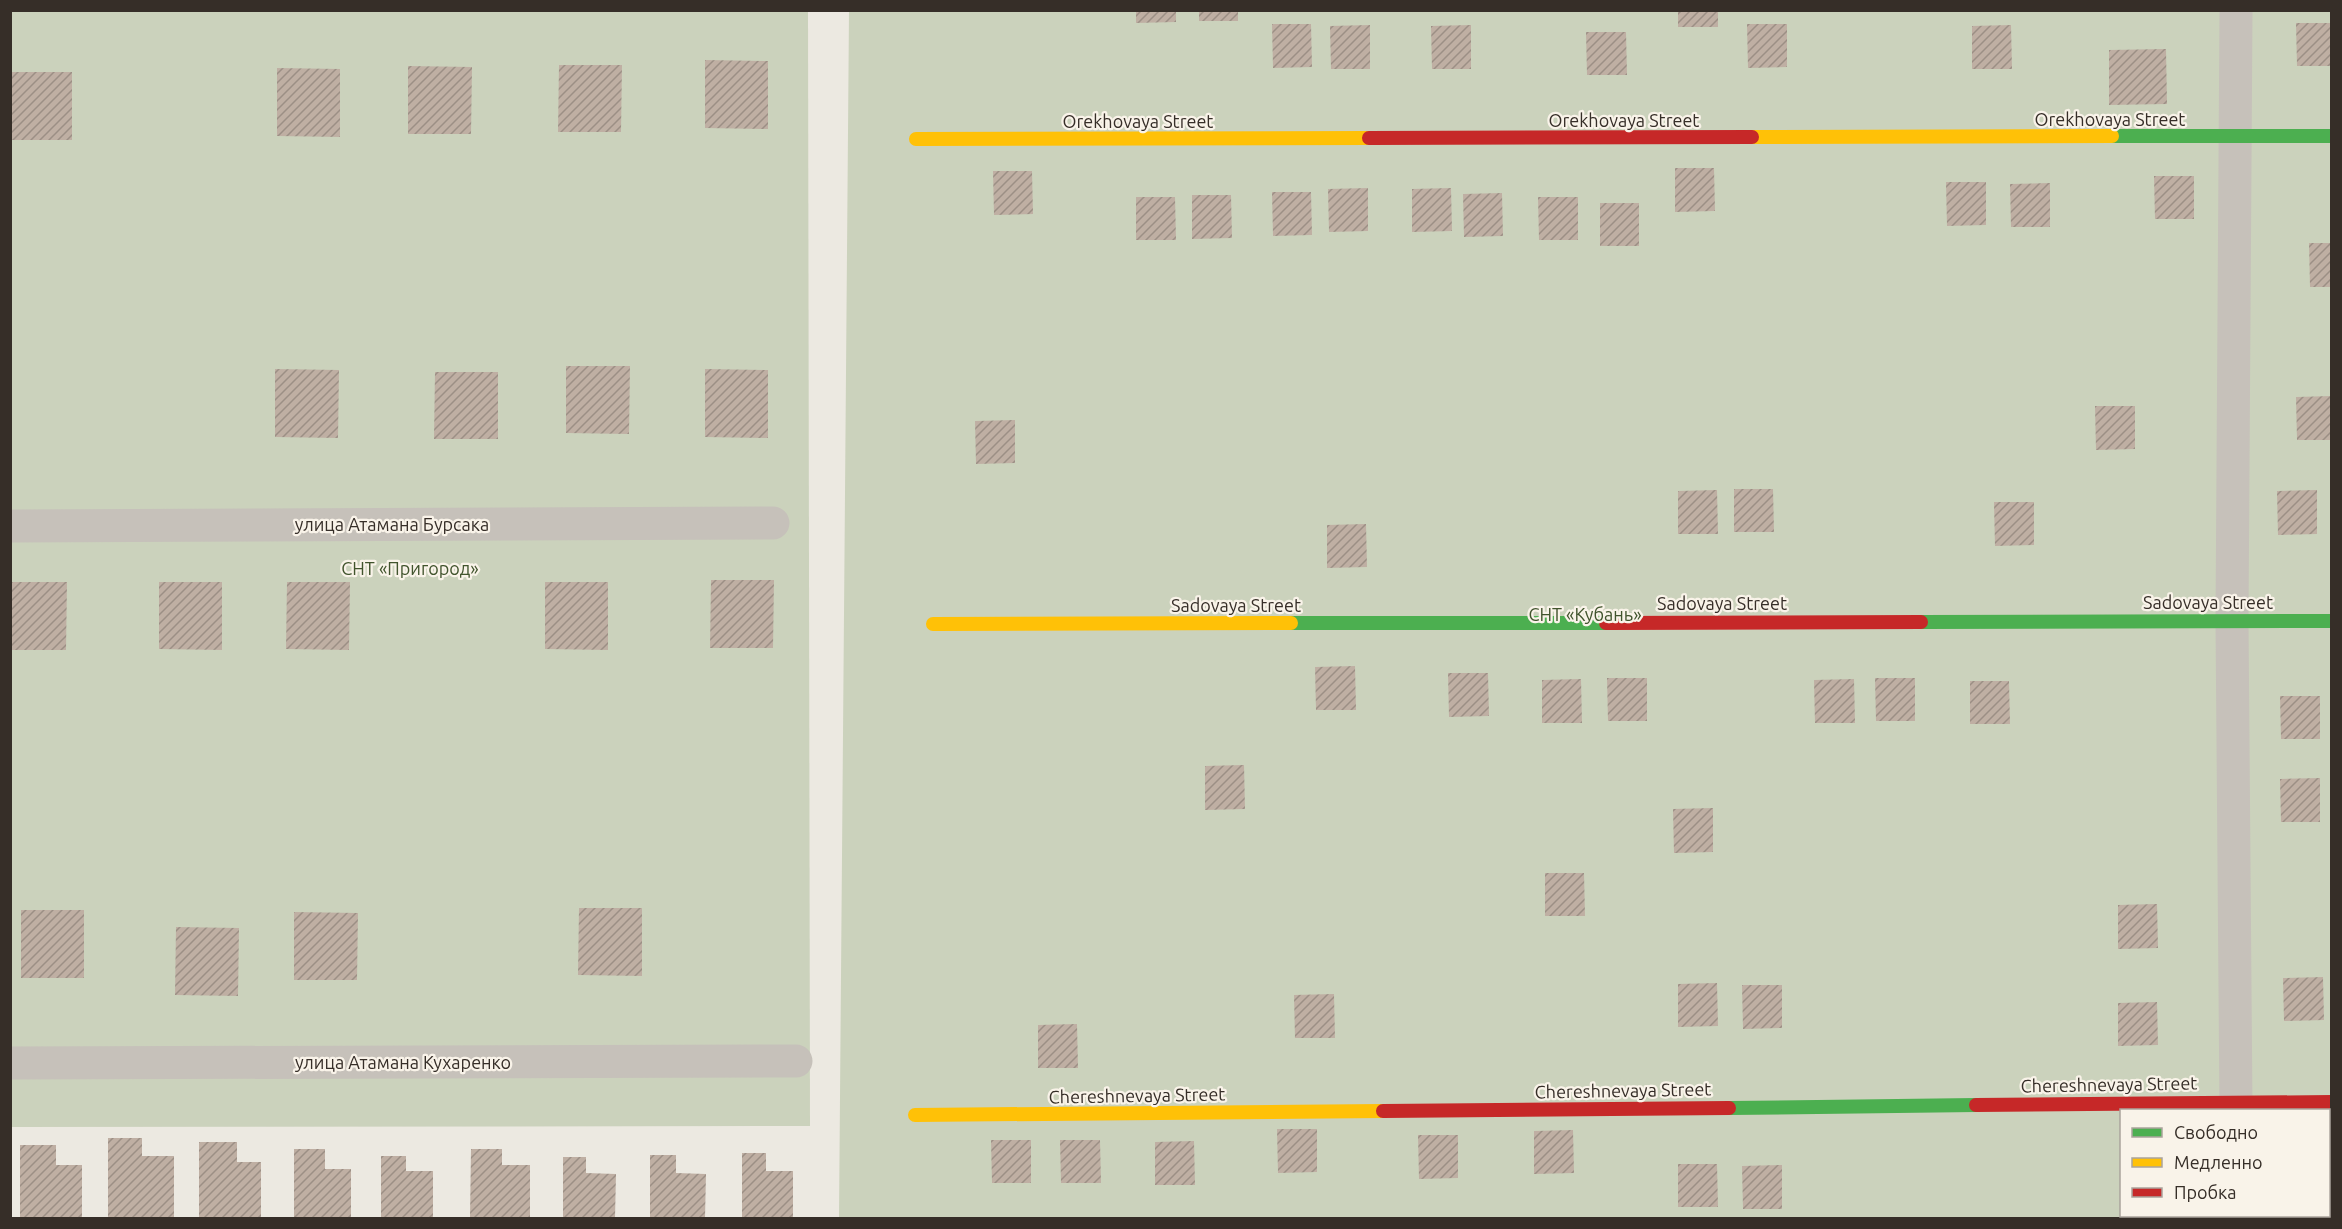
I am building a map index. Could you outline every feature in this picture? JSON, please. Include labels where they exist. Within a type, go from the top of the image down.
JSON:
[{"type":"street","points":[[2236,10],[2232,620],[2236,1106]]},
{"type":"street","name":"Orekhovaya Street","points":[[916,139],[2331,136]]},
{"type":"street","name":"улица Атамана Бурсака","points":[[10,526],[773,524]]},
{"type":"street","name":"Sadovaya Street","points":[[933,624],[2331,621]]},
{"type":"street","name":"улица Атамана Кухаренко","points":[[10,1063],[796,1061]]},
{"type":"street","name":"Chereshnevaya Street","points":[[915,1115],[2236,1106],[2331,1102]]},
{"type":"green space","name":"СНТ «Пригород»","points":[[10,11],[808,11],[810,1126],[11,1127]]},
{"type":"green space","name":"СНТ «Кубань»","points":[[849,11],[2331,11],[2331,1218],[839,1218]]},
{"type":"building","points":[[1136,10],[1176,10],[1176,22],[1136,23]]},
{"type":"building","points":[[1199,10],[1238,10],[1238,21],[1199,21]]},
{"type":"building","points":[[1678,10],[1718,10],[1718,27],[1678,27]]},
{"type":"building","points":[[2296,23],[2332,23],[2332,66],[2297,66]]},
{"type":"building","points":[[1272,24],[1311,24],[1312,67],[1273,68]]},
{"type":"building","points":[[1747,24],[1787,24],[1787,67],[1748,68]]},
{"type":"building","points":[[1370,25],[1370,69],[1331,69],[1330,26]]},
{"type":"building","points":[[1471,25],[1471,69],[1432,69],[1431,26]]},
{"type":"building","points":[[2011,25],[2012,69],[1972,69],[1972,26]]},
{"type":"building","points":[[1586,32],[1626,32],[1627,75],[1587,75]]},
{"type":"building","points":[[2166,49],[2167,104],[2109,105],[2109,50]]},
{"type":"building","points":[[705,60],[768,61],[768,129],[705,128]]},
{"type":"building","points":[[559,65],[622,65],[621,132],[558,132]]},
{"type":"building","points":[[408,66],[472,67],[471,134],[408,134]]},
{"type":"building","points":[[277,68],[340,69],[340,137],[277,136]]},
{"type":"building","points":[[10,72],[72,72],[72,140],[10,140]]},
{"type":"building","points":[[1675,168],[1714,168],[1715,211],[1675,212]]},
{"type":"building","points":[[993,171],[1032,171],[1033,214],[994,215]]},
{"type":"building","points":[[2154,176],[2194,176],[2194,219],[2155,219]]},
{"type":"building","points":[[1946,182],[1986,182],[1986,225],[1947,226]]},
{"type":"building","points":[[2050,183],[2050,227],[2011,227],[2010,184]]},
{"type":"building","points":[[1368,188],[1368,231],[1329,232],[1328,189]]},
{"type":"building","points":[[1451,188],[1452,231],[1412,232],[1412,189]]},
{"type":"building","points":[[1272,192],[1311,192],[1312,235],[1273,236]]},
{"type":"building","points":[[1502,193],[1503,236],[1464,237],[1463,194]]},
{"type":"building","points":[[1192,195],[1231,195],[1232,238],[1192,239]]},
{"type":"building","points":[[1136,197],[1175,197],[1176,240],[1136,240]]},
{"type":"building","points":[[1538,197],[1578,197],[1578,240],[1539,240]]},
{"type":"building","points":[[1600,203],[1639,203],[1639,246],[1600,246]]},
{"type":"building","points":[[2309,243],[2332,243],[2332,287],[2310,287]]},
{"type":"building","points":[[566,366],[630,366],[629,434],[566,433]]},
{"type":"building","points":[[275,369],[339,370],[338,438],[275,437]]},
{"type":"building","points":[[705,369],[768,370],[768,438],[705,437]]},
{"type":"building","points":[[435,372],[498,372],[498,439],[434,439]]},
{"type":"building","points":[[2332,396],[2332,440],[2297,440],[2296,397]]},
{"type":"building","points":[[2095,406],[2135,406],[2135,449],[2096,450]]},
{"type":"building","points":[[1015,420],[1015,463],[976,464],[975,421]]},
{"type":"building","points":[[1734,489],[1773,489],[1774,532],[1734,532]]},
{"type":"building","points":[[1717,490],[1718,534],[1678,534],[1678,491]]},
{"type":"building","points":[[2317,490],[2317,534],[2278,535],[2277,491]]},
{"type":"building","points":[[1994,502],[2034,502],[2034,545],[1995,546]]},
{"type":"building","points":[[1366,524],[1367,567],[1327,568],[1327,525]]},
{"type":"building","points":[[711,580],[774,580],[773,648],[710,648]]},
{"type":"building","points":[[10,582],[67,582],[66,650],[10,650]]},
{"type":"building","points":[[159,582],[222,582],[222,650],[159,649]]},
{"type":"building","points":[[287,582],[350,582],[349,650],[286,649]]},
{"type":"building","points":[[545,582],[608,582],[608,650],[545,649]]},
{"type":"building","points":[[1355,666],[1356,710],[1316,710],[1315,667]]},
{"type":"building","points":[[1448,673],[1488,673],[1489,716],[1449,717]]},
{"type":"building","points":[[1607,678],[1647,678],[1647,721],[1608,721]]},
{"type":"building","points":[[1875,678],[1915,678],[1915,721],[1876,721]]},
{"type":"building","points":[[1581,679],[1582,723],[1542,723],[1542,680]]},
{"type":"building","points":[[1854,679],[1855,723],[1815,723],[1814,680]]},
{"type":"building","points":[[1970,681],[2009,681],[2010,724],[1970,724]]},
{"type":"building","points":[[2280,696],[2320,696],[2320,739],[2281,739]]},
{"type":"building","points":[[1244,765],[1245,809],[1205,810],[1205,766]]},
{"type":"building","points":[[2320,778],[2320,822],[2281,822],[2280,779]]},
{"type":"building","points":[[1713,808],[1713,852],[1674,853],[1673,809]]},
{"type":"building","points":[[1545,873],[1584,873],[1585,916],[1545,916]]},
{"type":"building","points":[[2157,904],[2158,948],[2118,949],[2118,905]]},
{"type":"building","points":[[579,908],[642,908],[642,976],[578,975]]},
{"type":"building","points":[[21,910],[84,910],[84,978],[21,978]]},
{"type":"building","points":[[294,912],[358,913],[357,980],[294,980]]},
{"type":"building","points":[[176,927],[239,928],[238,996],[175,995]]},
{"type":"building","points":[[2323,977],[2324,1020],[2284,1021],[2283,978]]},
{"type":"building","points":[[1717,983],[1718,1026],[1678,1027],[1678,984]]},
{"type":"building","points":[[1742,985],[1782,985],[1782,1028],[1743,1029]]},
{"type":"building","points":[[1334,994],[1335,1038],[1295,1038],[1294,995]]},
{"type":"building","points":[[2157,1002],[2158,1045],[2118,1046],[2118,1003]]},
{"type":"building","points":[[1077,1024],[1078,1068],[1038,1068],[1038,1025]]},
{"type":"building","points":[[1277,1129],[1317,1129],[1317,1172],[1278,1173]]},
{"type":"building","points":[[1573,1130],[1574,1173],[1534,1174],[1534,1131]]},
{"type":"building","points":[[1418,1135],[1458,1135],[1458,1178],[1419,1179]]},
{"type":"building","points":[[108,1138],[142,1138],[142,1156],[174,1156],[174,1218],[108,1218]]},
{"type":"building","points":[[991,1140],[1031,1140],[1031,1183],[992,1183]]},
{"type":"building","points":[[1060,1140],[1100,1140],[1101,1183],[1061,1183]]},
{"type":"building","points":[[1194,1141],[1195,1185],[1155,1185],[1155,1142]]},
{"type":"building","points":[[199,1142],[237,1142],[237,1162],[261,1162],[261,1218],[199,1218]]},
{"type":"building","points":[[20,1145],[56,1145],[56,1165],[82,1165],[82,1218],[20,1218]]},
{"type":"building","points":[[294,1149],[325,1149],[325,1169],[351,1169],[351,1218],[294,1218]]},
{"type":"building","points":[[471,1149],[502,1149],[502,1165],[530,1165],[530,1218],[470,1218]]},
{"type":"building","points":[[742,1153],[766,1153],[766,1171],[793,1171],[793,1218],[742,1218]]},
{"type":"building","points":[[2330,1153],[2332,1153],[2332,1196],[2330,1196]]},
{"type":"building","points":[[650,1155],[676,1155],[676,1173],[706,1174],[705,1218],[650,1218]]},
{"type":"building","points":[[381,1156],[406,1156],[406,1171],[433,1171],[433,1218],[381,1218]]},
{"type":"building","points":[[563,1157],[586,1157],[586,1173],[616,1174],[615,1218],[563,1218]]},
{"type":"building","points":[[1678,1164],[1717,1164],[1718,1207],[1678,1207]]},
{"type":"building","points":[[1782,1165],[1782,1209],[1743,1209],[1742,1166]]},
{"type":"traffic: fast","points":[[2112,136],[2332,136]]},
{"type":"traffic: fast","points":[[1921,622],[2332,621]]},
{"type":"traffic: fast","points":[[1291,623],[1606,623]]},
{"type":"traffic: fast","points":[[1729,1108],[1976,1105]]},
{"type":"traffic: slow","points":[[1752,137],[2112,136]]},
{"type":"traffic: slow","points":[[916,139],[1369,138]]},
{"type":"traffic: slow","points":[[933,624],[1291,623]]},
{"type":"traffic: slow","points":[[915,1115],[1383,1111]]},
{"type":"traffic: jam","points":[[1369,138],[1752,137]]},
{"type":"traffic: jam","points":[[1606,623],[1921,622]]},
{"type":"traffic: jam","points":[[1976,1105],[2332,1102]]},
{"type":"traffic: jam","points":[[1383,1111],[1729,1108]]}]
